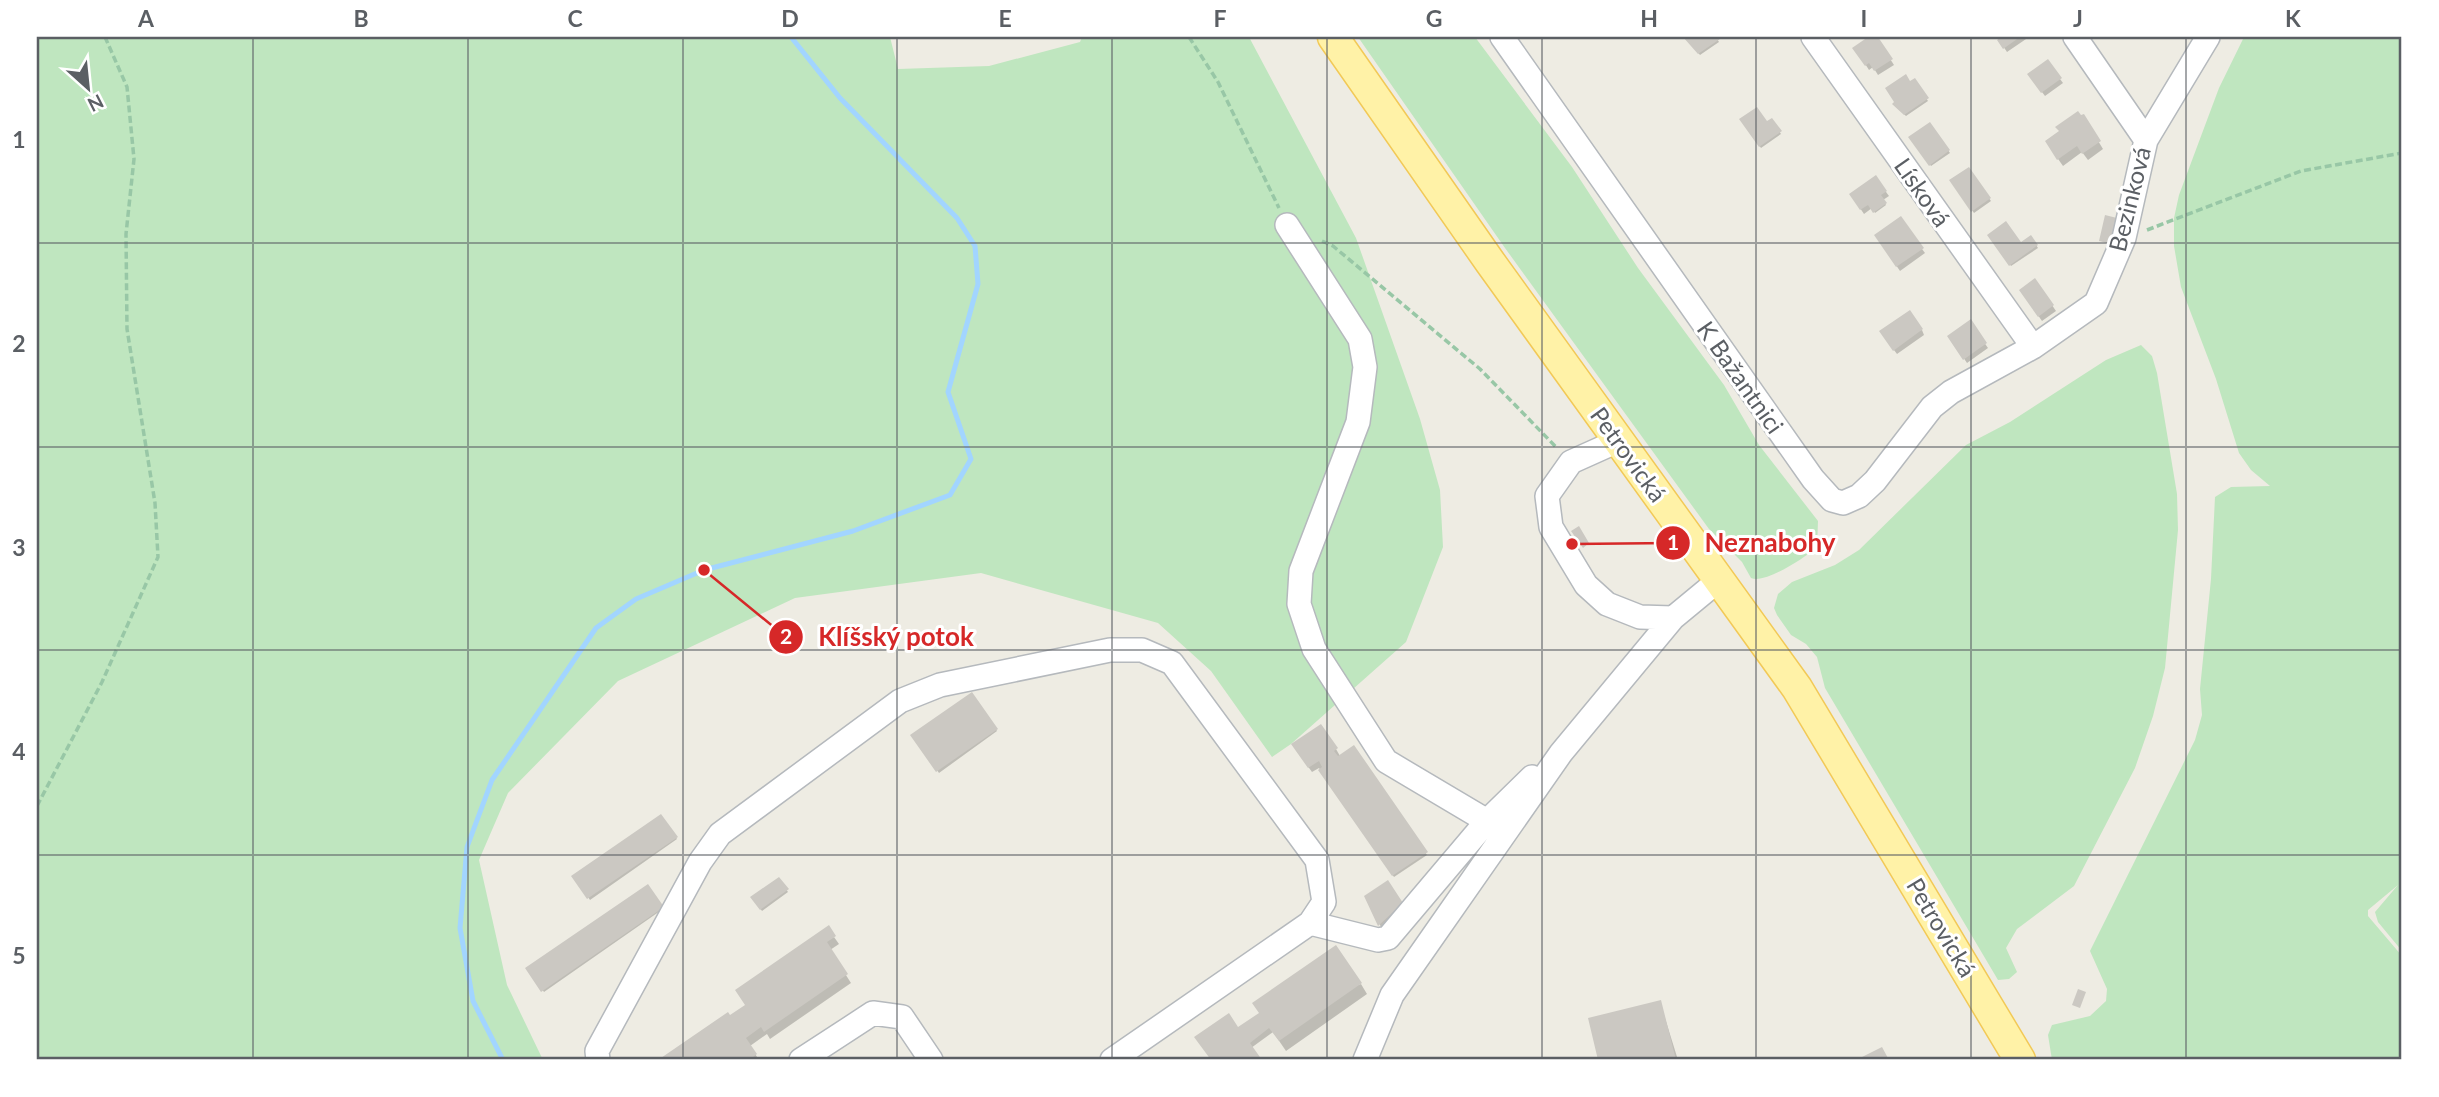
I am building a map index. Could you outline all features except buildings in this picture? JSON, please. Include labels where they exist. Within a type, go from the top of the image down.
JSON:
[{"type":"main road","name":"Petrovická","points":[[1333,37],[1797,688],[2020,1060]]},
{"type":"street","name":"K Bažantnici","points":[[1502,37],[1813,479],[1832,500],[1847,502],[1875,481],[1932,407],[1951,392],[2033,347]]},
{"type":"street","name":"Lísková","points":[[1813,37],[2033,347]]},
{"type":"street","name":"Bezinková","points":[[2033,347],[2096,303],[2124,238],[2146,140],[2076,37]]},
{"type":"street","points":[[2146,140],[2208,37]]},
{"type":"street","points":[[1287,225],[1360,339],[1365,367],[1358,422],[1301,571],[1299,604],[1314,649],[1386,761],[1488,821]]},
{"type":"street","points":[[1620,440],[1571,462],[1547,496],[1551,527],[1565,555],[1586,585],[1607,604],[1640,617],[1674,618]]},
{"type":"street","points":[[1365,1060],[1392,995],[1561,752],[1674,618],[1719,580]]},
{"type":"street","points":[[598,1060],[597,1051],[701,862],[720,834],[900,701],[940,685],[1110,650],[1142,649],[1172,663],[1317,860],[1324,902],[1310,923],[1112,1060]]},
{"type":"street","points":[[1310,923],[1378,940],[1388,937],[1516,791],[1561,752]]},
{"type":"street","points":[[801,1060],[873,1013],[902,1017],[931,1060]]},
{"type":"path","points":[[37,806],[102,682],[158,557],[155,503],[127,329],[126,234],[134,159],[127,87],[106,37]]},
{"type":"path","points":[[1189,37],[1218,82],[1287,225]]},
{"type":"path","points":[[2124,238],[2301,171],[2402,153]]},
{"type":"path","points":[[1321,241],[1333,246],[1480,369],[1571,462]]},
{"type":"green space","points":[[37,37],[890,37],[898,69],[989,66],[1080,42],[1082,37],[1249,37],[1356,238],[1420,419],[1440,490],[1443,547],[1406,642],[1291,744],[1272,757],[1211,671],[1158,623],[981,573],[795,598],[618,681],[508,793],[479,860],[507,985],[543,1060],[37,1060]]},
{"type":"green space","points":[[1358,37],[1475,37],[1572,167],[1638,268],[1724,385],[1759,445],[1818,521],[1817,548],[1775,574],[1758,579],[1751,578],[1742,562],[1709,529],[1505,248]]},
{"type":"green space","points":[[2244,37],[2402,37],[2402,951],[2378,922],[2375,912],[2398,885],[2368,910],[2368,916],[2402,956],[2402,1060],[2052,1060],[2048,1035],[2052,1025],[2090,1016],[2106,1001],[2107,989],[2090,951],[2195,740],[2202,715],[2200,689],[2211,579],[2215,497],[2231,487],[2270,486],[2251,470],[2239,453],[2216,379],[2181,287],[2174,246],[2174,218],[2179,195],[2219,88]]},
{"type":"green space","points":[[2141,345],[2152,356],[2157,373],[2177,494],[2178,530],[2165,668],[2153,716],[2135,768],[2074,886],[2017,929],[2006,948],[2017,972],[2009,979],[1998,980],[1825,688],[1817,657],[1806,644],[1791,635],[1774,608],[1778,594],[1792,582],[1835,565],[1859,550],[1966,445],[2010,422],[2106,360]]},
{"type":"waterway","points":[[503,1060],[473,1001],[460,928],[467,847],[492,780],[596,628],[636,599],[704,570],[853,531],[950,495],[971,459],[948,392],[978,284],[975,246],[957,218],[840,98],[791,37]]},
{"type":"place","name":"Neznabohy","points":[[1572,544]]},
{"type":"place","name":"Klíšský potok","points":[[704,570]]}]
